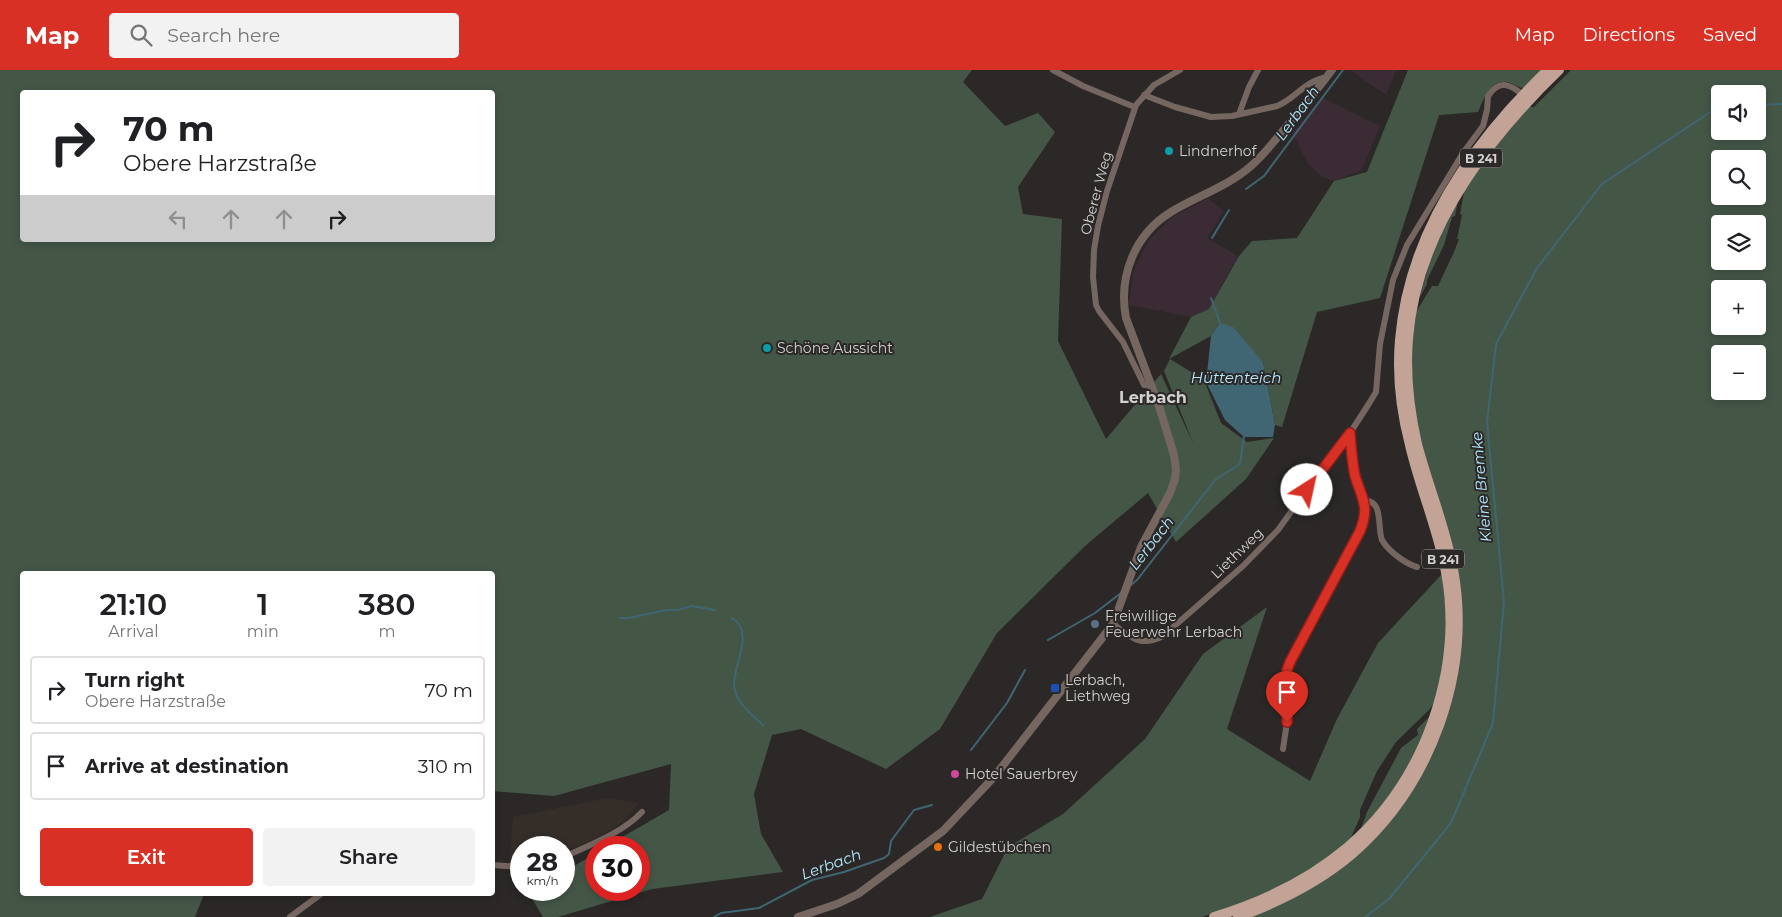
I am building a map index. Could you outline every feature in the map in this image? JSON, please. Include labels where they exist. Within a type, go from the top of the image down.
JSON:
[{"type":"main road","name":"B 241","points":[[1214,917],[1285,889],[1320,868],[1348,847],[1370,825],[1393,797],[1412,768],[1428,732],[1440,698],[1447,666],[1450,632],[1449,594],[1438,536],[1410,446],[1403,415],[1399,366],[1402,326],[1412,274],[1421,248],[1435,218],[1468,164],[1500,121],[1548,70]]},
{"type":"main road","name":"B 241","points":[[1238,917],[1268,905],[1305,886],[1353,853],[1399,802],[1418,771],[1436,735],[1451,684],[1456,651],[1458,614],[1449,553],[1417,444],[1411,414],[1407,360],[1412,308],[1420,276],[1433,240],[1460,189],[1506,126],[1559,70]]},
{"type":"street","points":[[1053,70],[1083,86],[1132,106]]},
{"type":"street","name":"Oberer Weg","points":[[1152,386],[1144,385],[1123,342],[1097,309],[1093,277],[1097,233],[1107,191],[1134,107],[1157,82],[1180,70]]},
{"type":"street","points":[[1239,114],[1249,87],[1258,70]]},
{"type":"street","points":[[798,917],[837,904],[858,894],[943,831],[994,776],[1113,624],[1141,547],[1157,519],[1175,480],[1174,455],[1152,386],[1129,327],[1124,304],[1129,262],[1144,236],[1157,222],[1184,205],[1236,178],[1252,165],[1332,70]]},
{"type":"street","points":[[1144,94],[1175,107],[1202,115],[1220,117],[1280,105],[1304,86],[1327,77]]},
{"type":"street","name":"Liethweg","points":[[1113,624],[1132,639],[1156,640],[1243,566],[1278,530],[1316,476],[1350,433],[1376,392],[1380,344],[1393,280],[1407,245],[1463,154],[1483,126],[1488,96],[1491,91],[1502,85],[1514,88],[1523,95]]},
{"type":"street","points":[[1283,749],[1287,722],[1287,670],[1294,653],[1366,518],[1364,502],[1355,475],[1350,433]]},
{"type":"street","points":[[1364,502],[1369,501],[1375,505],[1378,511],[1381,538],[1385,545],[1417,567]]},
{"type":"street","points":[[575,852],[596,843],[635,819],[642,812]]},
{"type":"street","points":[[495,865],[510,867]]},
{"type":"street","points":[[290,917],[318,896]]},
{"type":"shaded area","points":[[1350,70],[1396,70],[1386,95]]},
{"type":"shaded area","points":[[1322,97],[1380,126],[1362,170],[1334,181],[1322,177],[1309,165],[1292,133]]},
{"type":"shaded area","points":[[1208,198],[1224,211],[1207,238],[1238,256],[1209,309],[1191,317],[1129,305],[1133,272],[1149,240],[1171,218]]},
{"type":"shaded area","points":[[607,798],[639,803],[624,821],[601,836],[585,836],[585,843],[575,847],[575,836],[511,836],[513,817]]},
{"type":"green space","points":[[0,70],[972,70],[963,82],[1005,126],[1038,113],[1055,132],[1018,187],[1023,214],[1062,219],[1058,341],[1106,439],[1161,374],[1194,445],[1164,371],[1170,359],[1204,380],[1221,423],[1247,442],[1274,438],[1246,479],[1176,542],[1148,493],[1085,546],[997,633],[940,729],[886,769],[801,729],[772,735],[754,794],[761,834],[783,872],[650,890],[650,836],[624,836],[669,810],[671,764],[554,796],[495,791],[495,571],[20,571],[20,896],[203,896],[195,917],[0,917]]},
{"type":"green space","points":[[1408,70],[1542,70],[1523,88],[1507,82],[1501,82],[1491,87],[1478,112],[1439,115],[1380,298],[1317,312],[1282,427],[1275,425],[1263,362],[1220,323],[1211,336],[1169,359],[1191,317],[1209,309],[1239,256],[1252,241],[1297,238],[1334,181],[1367,172]]},
{"type":"green space","points":[[1571,70],[1782,70],[1782,917],[1248,917],[1368,843],[1458,668],[1429,472],[1414,413],[1410,365],[1416,312],[1432,286],[1438,286],[1454,252],[1459,239],[1457,239],[1465,187],[1489,153],[1528,107],[1534,107]]},
{"type":"green space","points":[[1458,200],[1455,216],[1452,217],[1444,245],[1419,299],[1433,251]]},
{"type":"green space","points":[[1442,574],[1446,613],[1445,650],[1437,697],[1430,709],[1396,742],[1377,771],[1360,810],[1360,817],[1350,840],[1332,855],[1284,885],[1230,908],[1202,917],[930,917],[982,899],[1008,847],[1063,814],[1145,739],[1203,654],[1267,607],[1227,729],[1310,781],[1337,719],[1378,643]]},
{"type":"green space","points":[[1429,717],[1409,766],[1386,801],[1361,829],[1367,812],[1401,748],[1418,735],[1417,729]]},
{"type":"green space","points":[[585,860],[585,901],[612,901],[558,917],[543,917],[533,901],[575,901],[575,865]]},
{"type":"water","name":"Hüttenteich","points":[[1220,323],[1233,327],[1263,362],[1275,425],[1273,437],[1244,437],[1225,420],[1206,382],[1211,336]]},
{"type":"waterway","name":"Lerbach","points":[[1246,189],[1264,176],[1343,70]]},
{"type":"waterway","name":"Kleine Bremke","points":[[1766,105],[1782,104]]},
{"type":"waterway","name":"Kleine Bremke","points":[[1365,917],[1389,899],[1451,823],[1493,723],[1504,602],[1487,422],[1496,344],[1537,268],[1602,184],[1711,112]]},
{"type":"waterway","name":"Lerbach","points":[[1212,238],[1229,210]]},
{"type":"waterway","name":"Lerbach","points":[[1211,298],[1220,323]]},
{"type":"waterway","name":"Lerbach","points":[[1131,585],[1137,580],[1215,480],[1240,464],[1244,436]]},
{"type":"waterway","name":"Lerbach","points":[[1048,640],[1095,613],[1121,593]]},
{"type":"waterway","points":[[620,618],[629,618],[667,610],[678,610],[692,606],[715,610]]},
{"type":"waterway","points":[[732,618],[739,624],[743,639],[735,676],[735,690],[740,702],[763,725]]},
{"type":"waterway","name":"Lerbach","points":[[971,750],[1007,703],[1025,670]]},
{"type":"waterway","name":"Lerbach","points":[[714,917],[721,913],[759,908],[812,880],[844,872],[884,858],[889,854],[891,841],[914,810],[932,805]]},
{"type":"place","name":"Lindnerhof","points":[[1169,151]]},
{"type":"place","name":"Schöne Aussicht","points":[[767,348]]},
{"type":"place","name":"Freiwillige Feuerwehr Lerbach","points":[[1095,624]]},
{"type":"place","name":"Lerbach, Liethweg","points":[[1055,688]]},
{"type":"place","name":"Hotel Sauerbrey","points":[[955,774]]},
{"type":"place","name":"Gildestübchen","points":[[938,847]]},
{"type":"district","name":"Lerbach","points":[[1153,397]]},
{"type":"route","points":[[1287,722],[1287,670],[1290,662],[1366,518],[1366,509],[1355,475],[1350,433],[1307,490]]}]
